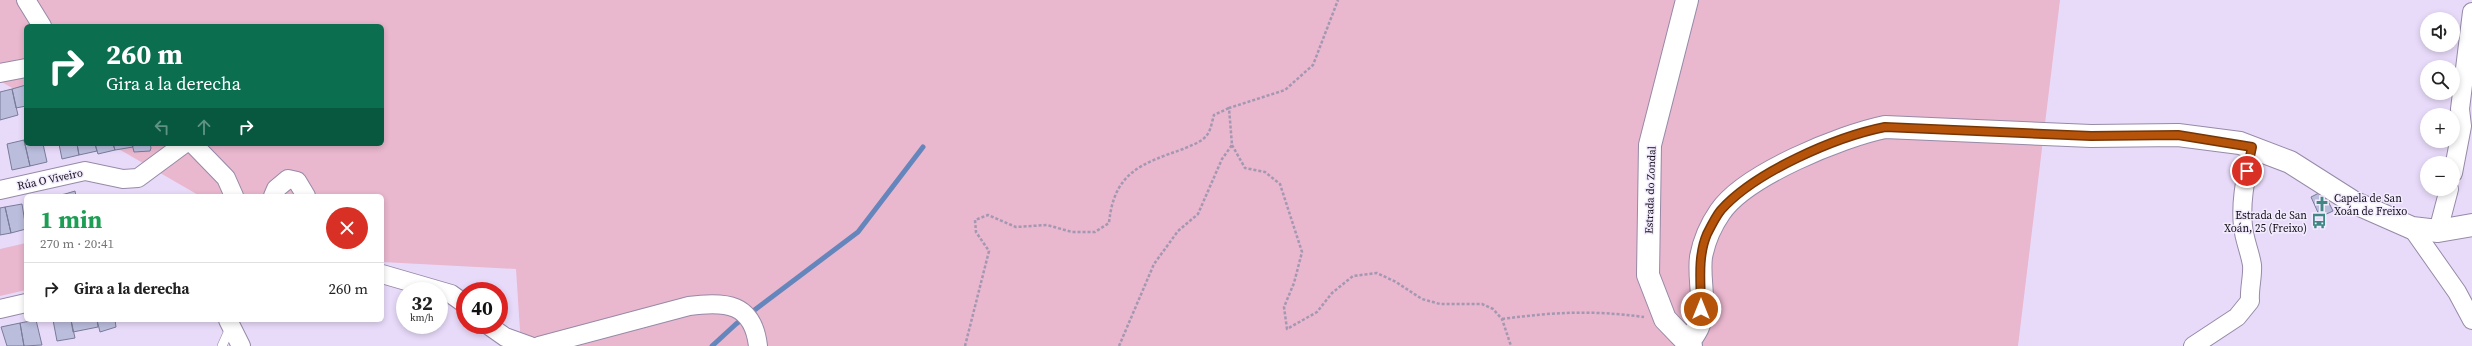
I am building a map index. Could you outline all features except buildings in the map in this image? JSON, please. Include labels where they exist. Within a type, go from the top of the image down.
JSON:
[{"type":"street","points":[[26,0],[41,24]]},
{"type":"street","name":"Estrada do Zondal","points":[[1687,0],[1650,145],[1648,275],[1664,319],[1690,344]]},
{"type":"street","points":[[2458,156],[2467,126],[2460,109],[2472,12]]},
{"type":"street","points":[[0,74],[24,68]]},
{"type":"street","points":[[1690,344],[1699,320],[1701,258],[1707,235],[1720,211],[1738,194],[1761,178],[1833,142],[1859,132],[1885,127],[2091,136],[2178,135],[2252,147],[2290,162],[2354,202],[2412,228],[2438,231],[2472,225]]},
{"type":"street","name":"Rúa O Viveiro","points":[[0,190],[85,171],[131,180],[138,178],[181,146]]},
{"type":"street","points":[[195,146],[226,178],[233,194]]},
{"type":"street","points":[[2193,346],[2237,317],[2250,301],[2249,286],[2252,266],[2243,227],[2242,212],[2243,195],[2252,147]]},
{"type":"street","points":[[274,194],[276,189],[288,179],[297,181],[305,194]]},
{"type":"street","points":[[2438,231],[2447,196]]},
{"type":"street","points":[[2412,228],[2457,292],[2472,320]]},
{"type":"street","points":[[384,275],[451,294],[456,298]]},
{"type":"street","points":[[0,309],[24,303]]},
{"type":"street","points":[[539,346],[689,306],[712,303],[727,304],[746,316],[756,330],[758,346]]},
{"type":"street","points":[[230,323],[241,346]]},
{"type":"street","points":[[501,334],[530,346]]},
{"type":"lane","points":[[222,346],[230,323]]},
{"type":"path","points":[[965,346],[989,251],[976,232],[975,220],[988,215],[1016,227],[1047,225],[1072,232],[1095,232],[1109,222],[1110,207],[1122,181],[1145,162],[1193,145],[1207,135],[1214,115],[1229,108],[1285,90],[1313,65],[1338,0]]},
{"type":"path","points":[[1229,108],[1232,145],[1245,168],[1264,172],[1280,184],[1302,252],[1294,283],[1284,307],[1287,329],[1317,312],[1332,293],[1353,276],[1377,273],[1396,282],[1422,299],[1440,304],[1482,304],[1493,309],[1502,319],[1511,346]]},
{"type":"path","points":[[1119,346],[1154,264],[1178,231],[1198,214],[1222,159],[1232,145]]},
{"type":"path","points":[[1502,319],[1558,312],[1600,311],[1664,319]]},
{"type":"shaded area","points":[[0,0],[2060,0],[2018,346],[521,346],[516,269],[384,262],[384,194],[197,194],[113,146],[384,146],[384,24],[24,24],[24,95],[0,81]]},
{"type":"shaded area","points":[[24,243],[24,290],[0,296],[0,249]]},
{"type":"waterway","points":[[712,346],[736,324],[858,232],[923,147]]},
{"type":"place","name":"Capela de San Xoán de Freixo","points":[[2322,204]]},
{"type":"place","name":"Estrada de San Xoán, 25 (Freixo)","points":[[2319,221]]},
{"type":"route","points":[[1701,309],[1701,258],[1707,235],[1720,211],[1738,194],[1761,178],[1833,142],[1859,132],[1885,127],[2091,136],[2178,135],[2213,139],[2252,147],[2247,171]]}]
